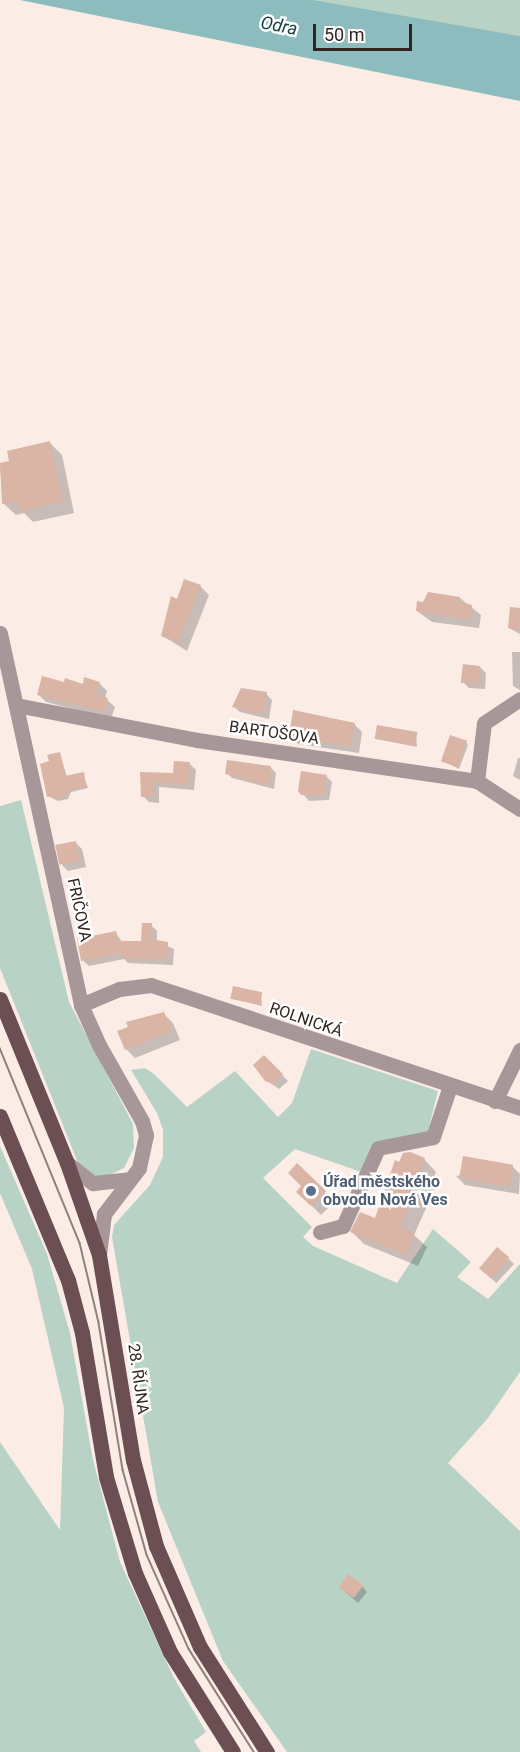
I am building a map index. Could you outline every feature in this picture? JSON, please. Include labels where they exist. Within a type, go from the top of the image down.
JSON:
[{"type":"main road","name":"28. ŘÍJNA","points":[[0,999],[67,1163],[99,1255],[133,1460],[156,1546],[200,1647],[267,1752]]},
{"type":"main road","points":[[0,1116],[68,1280],[82,1333],[106,1477],[135,1573],[170,1652],[233,1752]]},
{"type":"street","name":"FRIČOVA","points":[[0,633],[81,1005],[145,1128],[143,1158],[104,1214],[99,1255]]},
{"type":"street","points":[[477,781],[484,723],[520,699]]},
{"type":"street","name":"BARTOŠOVA","points":[[16,705],[185,738],[477,781],[520,808]]},
{"type":"street","name":"ROLNICKÁ","points":[[81,1005],[119,989],[151,986],[520,1108]]},
{"type":"street","points":[[495,1101],[520,1050]]},
{"type":"street","points":[[320,1232],[342,1226],[378,1148],[433,1137],[450,1086]]},
{"type":"street","points":[[67,1163],[96,1184],[130,1179]]},
{"type":"green space","points":[[314,0],[520,0],[520,36],[513,35]]},
{"type":"green space","points":[[21,800],[69,1002],[133,1124],[134,1148],[124,1168],[104,1178],[89,1174],[78,1163],[0,968],[0,806]]},
{"type":"green space","points":[[311,1049],[438,1091],[428,1131],[388,1140],[367,1174],[295,1149],[263,1178],[312,1227],[303,1237],[313,1246],[397,1283],[433,1229],[471,1262],[457,1277],[488,1299],[520,1264],[520,1372],[488,1418],[448,1463],[520,1531],[520,1752],[287,1752],[223,1661],[158,1502],[112,1237],[114,1225],[150,1185],[163,1157],[163,1130],[157,1113],[131,1070],[145,1068],[187,1107],[235,1071],[278,1117],[292,1103]]},
{"type":"green space","points":[[0,1146],[47,1254],[70,1333],[93,1460],[120,1562],[174,1678],[206,1732],[194,1741],[201,1752],[0,1752],[0,1442],[60,1530],[64,1408],[32,1269],[0,1193]]},
{"type":"water","name":"Odra","points":[[20,0],[314,0],[520,36],[520,101]]},
{"type":"building","points":[[50,441],[63,501],[20,511],[18,501],[2,504],[0,463],[9,461],[7,451]]},
{"type":"building","points":[[184,579],[201,585],[178,643],[161,636],[171,596],[177,599]]},
{"type":"building","points":[[428,592],[460,597],[460,602],[472,605],[470,620],[416,611],[417,601],[423,602]]},
{"type":"building","points":[[510,607],[520,608],[519,630],[508,628]]},
{"type":"building","points":[[463,664],[480,666],[478,685],[461,683]]},
{"type":"building","points":[[42,676],[64,682],[65,678],[83,684],[84,677],[100,682],[96,694],[108,698],[104,712],[37,695]]},
{"type":"building","points":[[241,688],[267,692],[263,714],[232,707]]},
{"type":"building","points":[[293,710],[355,723],[351,746],[289,737]]},
{"type":"building","points":[[377,725],[417,732],[415,746],[375,739]]},
{"type":"building","points":[[450,735],[467,741],[458,767],[441,761]]},
{"type":"building","points":[[60,752],[65,776],[84,772],[86,786],[68,790],[65,797],[54,799],[54,796],[47,797],[40,764],[49,761],[47,755]]},
{"type":"building","points":[[227,760],[271,766],[269,785],[225,774]]},
{"type":"building","points":[[174,761],[190,762],[188,785],[154,782],[153,797],[141,797],[140,772],[173,773]]},
{"type":"building","points":[[301,771],[327,775],[324,795],[301,795],[298,791]]},
{"type":"building","points":[[76,841],[80,861],[59,865],[55,845]]},
{"type":"building","points":[[142,923],[152,923],[151,939],[168,942],[168,959],[121,958],[121,953],[81,961],[77,939],[116,931],[118,941],[141,941]]},
{"type":"building","points":[[233,986],[262,992],[260,1005],[230,999]]},
{"type":"building","points":[[164,1012],[172,1031],[125,1050],[117,1031],[128,1027],[126,1022]]},
{"type":"building","points":[[264,1055],[283,1074],[273,1084],[265,1081],[253,1065]]},
{"type":"building","points":[[410,1152],[425,1158],[419,1173],[424,1175],[400,1227],[415,1233],[406,1255],[350,1232],[360,1212],[375,1218],[395,1160],[399,1162],[403,1153]]},
{"type":"building","points":[[463,1156],[513,1165],[509,1187],[459,1178]]},
{"type":"building","name":"Úřad městského obvodu Nová Ves","points":[[297,1163],[326,1191],[311,1206],[296,1192],[301,1186],[288,1173]]},
{"type":"building","points":[[497,1247],[509,1257],[491,1279],[479,1268]]},
{"type":"building","points":[[348,1574],[363,1585],[354,1598],[339,1587]]},
{"type":"tram line","points":[[0,1048],[80,1243],[99,1323],[123,1470],[147,1555],[189,1649],[254,1752]]},
{"type":"place","name":"Úřad městského obvodu Nová Ves","points":[[311,1191]]}]
